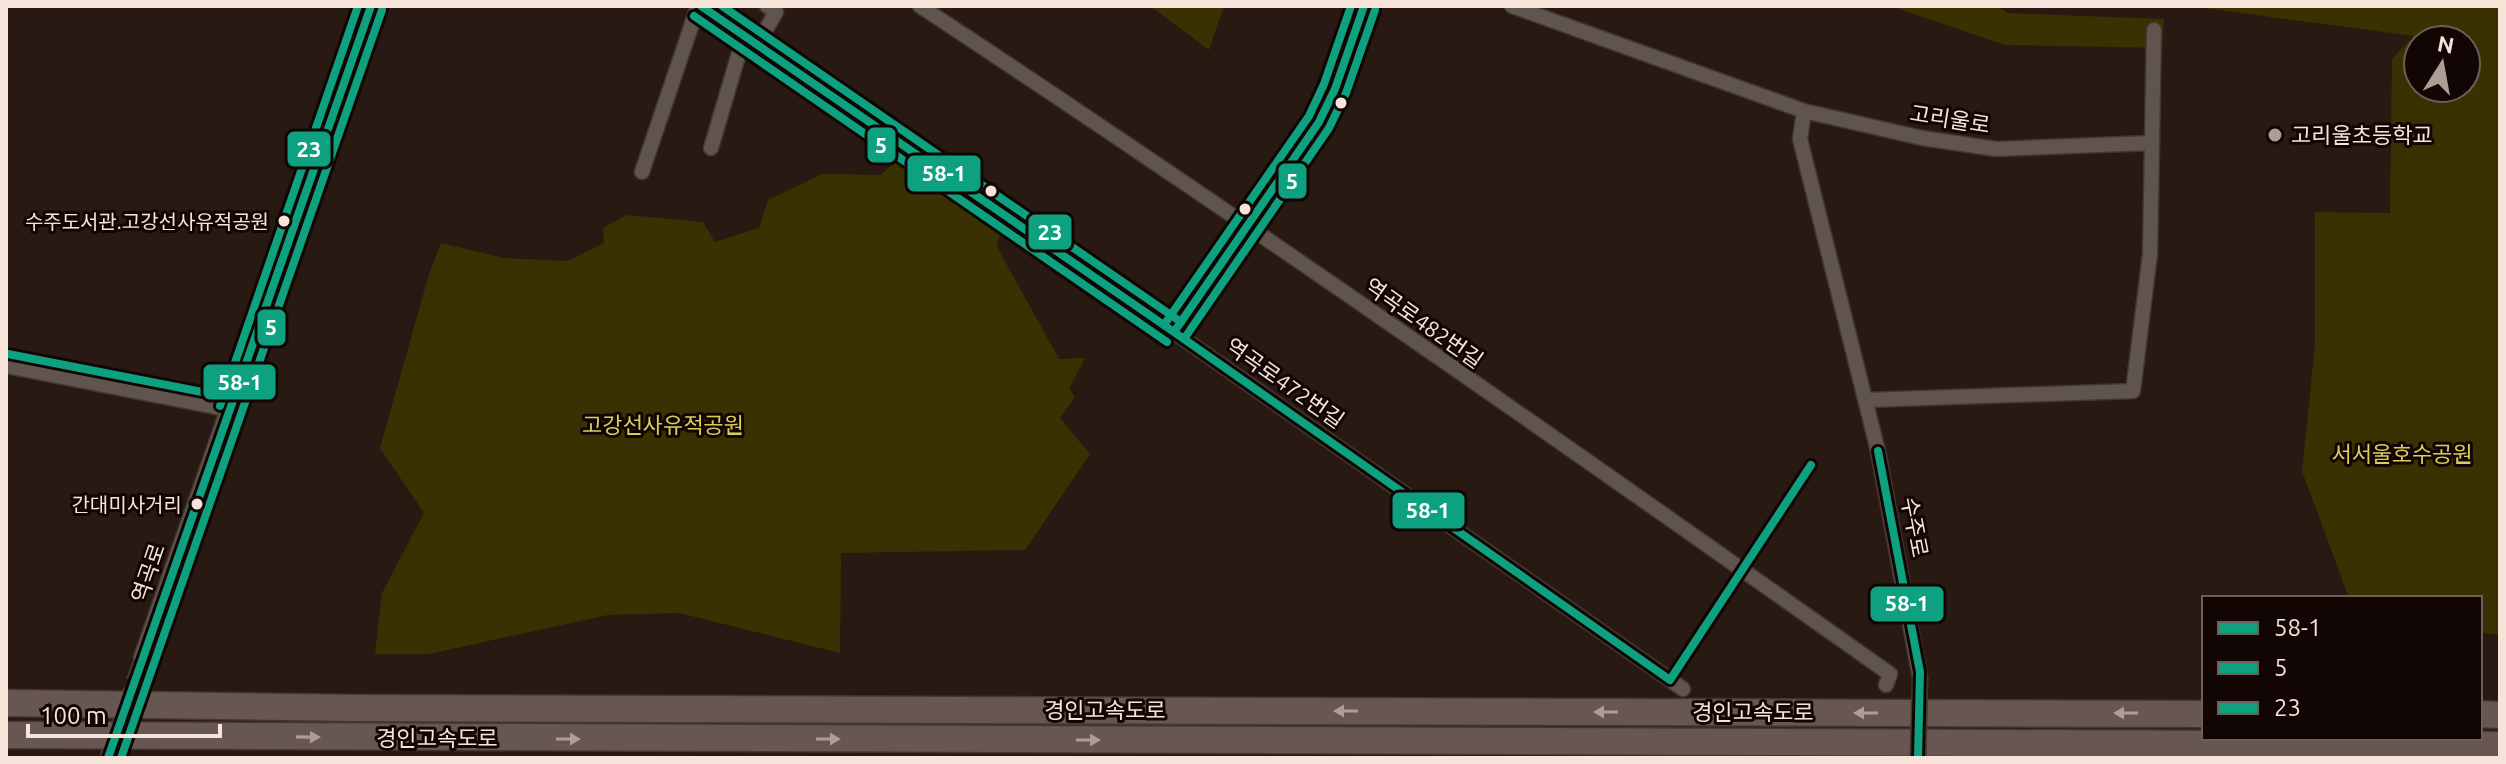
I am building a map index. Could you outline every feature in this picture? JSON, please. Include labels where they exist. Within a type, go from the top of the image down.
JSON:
[{"type":"highway","name":"경인고속도로","points":[[6,703],[370,708],[2202,714]]},
{"type":"highway","name":"경인고속도로","points":[[6,735],[2500,745]]},
{"type":"street","name":"역곡로","points":[[143,658],[371,6]]},
{"type":"street","points":[[642,172],[700,6]]},
{"type":"street","name":"역곡로472번길","points":[[700,6],[1174,332],[1683,689]]},
{"type":"street","points":[[711,148],[751,40],[776,12],[767,6]]},
{"type":"street","name":"역곡로482번길","points":[[920,6],[1085,115],[1890,674],[1886,685]]},
{"type":"street","points":[[1174,332],[1319,122],[1335,89],[1364,6]]},
{"type":"street","name":"고리울로","points":[[1512,6],[1804,111],[1922,138],[1996,149],[2152,143]]},
{"type":"street","points":[[1866,400],[2133,391],[2150,254],[2154,30]]},
{"type":"street","name":"수주로","points":[[1804,111],[1800,139],[1878,451],[1920,678],[1918,758]]},
{"type":"street","points":[[6,366],[231,410]]},
{"type":"green space","points":[[1150,6],[1224,6],[1209,50]]},
{"type":"green space","points":[[1890,6],[1997,6],[2008,13],[2164,19],[2162,48],[2005,45]]},
{"type":"green space","name":"서서울호수공원","points":[[2188,6],[2500,6],[2500,634],[2482,633],[2482,596],[2348,596],[2302,471],[2315,345],[2315,212],[2390,213],[2392,59],[2402,49],[2402,104],[2482,104],[2482,24],[2402,24],[2402,34]]},
{"type":"green space","name":"고강선사유적공원","points":[[902,156],[1001,226],[997,247],[1059,359],[1085,358],[1069,389],[1075,397],[1060,418],[1090,454],[1025,550],[841,553],[840,653],[679,613],[608,615],[429,654],[375,654],[382,593],[424,513],[380,448],[429,274],[441,243],[504,258],[568,261],[604,243],[603,228],[627,215],[703,222],[715,242],[759,228],[768,200],[822,174],[881,175]]},
{"type":"tunnel","points":[[108,758],[143,658]]},
{"type":"transit line","name":"23","points":[[220,406],[358,6]]},
{"type":"transit line","name":"58-1","points":[[108,758],[371,6]]},
{"type":"transit line","name":"58-1","points":[[701,6],[1174,332],[1670,680]]},
{"type":"transit line","name":"23","points":[[722,6],[1181,322]]},
{"type":"transit line","name":"23","points":[[1164,325],[1309,116],[1324,84],[1351,6]]},
{"type":"transit line","name":"58-1","points":[[1174,332],[1319,122],[1335,89],[1364,6]]},
{"type":"transit line","name":"5","points":[[121,758],[382,10]]},
{"type":"transit line","name":"5","points":[[1184,339],[1329,128],[1346,93],[1375,10]]},
{"type":"transit line","name":"5","points":[[694,16],[1167,342]]},
{"type":"transit line","name":"23","points":[[8,354],[233,398]]},
{"type":"transit line","name":"58-1","points":[[1878,451],[1920,672],[1918,758]]},
{"type":"transit line","name":"58-1","points":[[1670,680],[1811,465]]},
{"type":"place","name":"고리울초등학교","points":[[2275,135]]},
{"type":"place","name":"수주도서관.고강선사유적공원","points":[[284,221]]},
{"type":"place","name":"간대미사거리","points":[[197,504]]}]
